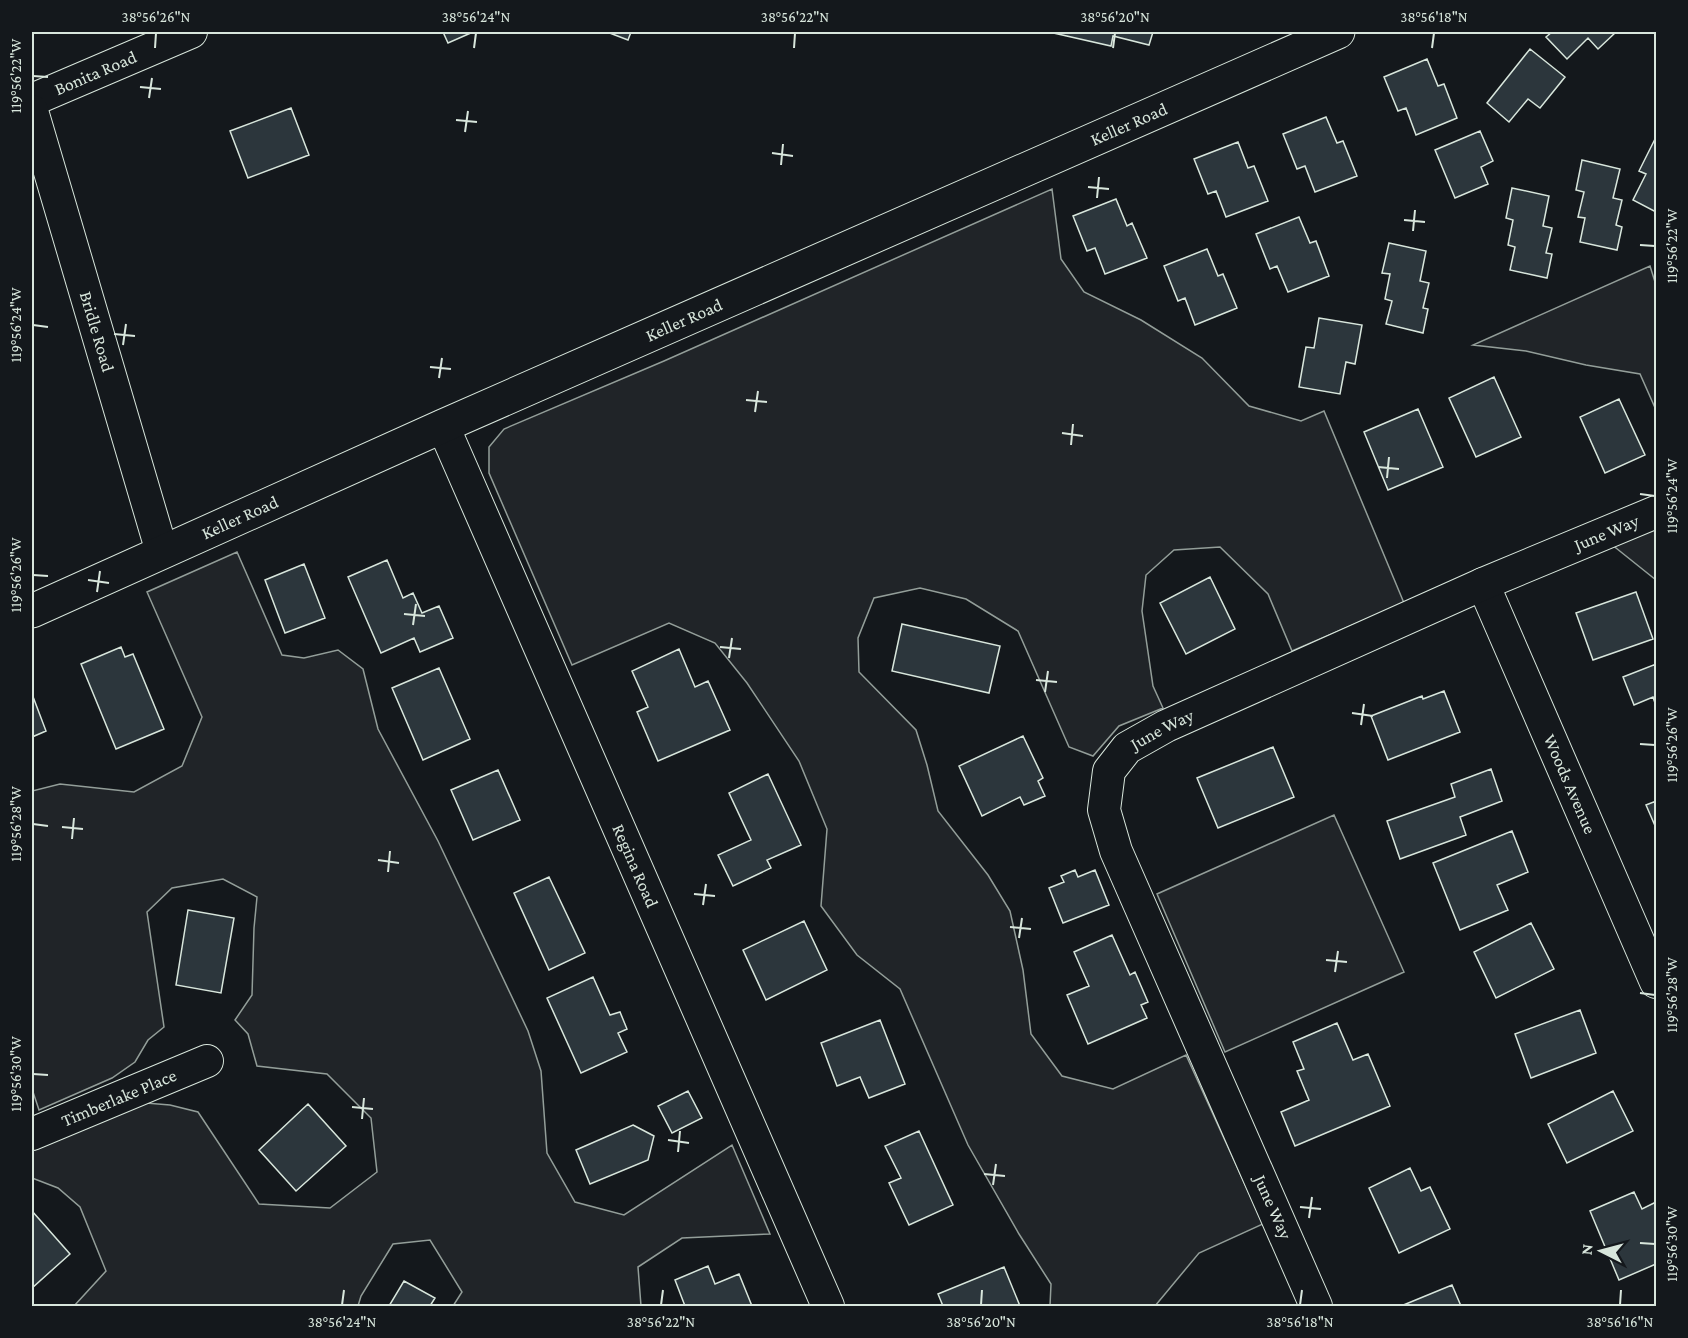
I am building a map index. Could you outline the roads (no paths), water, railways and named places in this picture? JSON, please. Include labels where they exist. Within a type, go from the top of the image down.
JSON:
[{"type":"street","name":"Bonita Road","points":[[32,100],[191,32]]},
{"type":"street","name":"Keller Road","points":[[32,610],[443,426],[1338,32]]},
{"type":"street","name":"Bridle Road","points":[[32,111],[162,552]]},
{"type":"street","name":"Regina Road","points":[[443,426],[828,1306]]},
{"type":"street","name":"June Way","points":[[1317,1306],[1116,851],[1104,810],[1109,771],[1127,748],[1166,726],[1483,584],[1656,512]]},
{"type":"street","name":"Woods Avenue","points":[[1483,584],[1656,982]]},
{"type":"street","name":"Timberlake Place","points":[[32,1134],[207,1061]]}]
